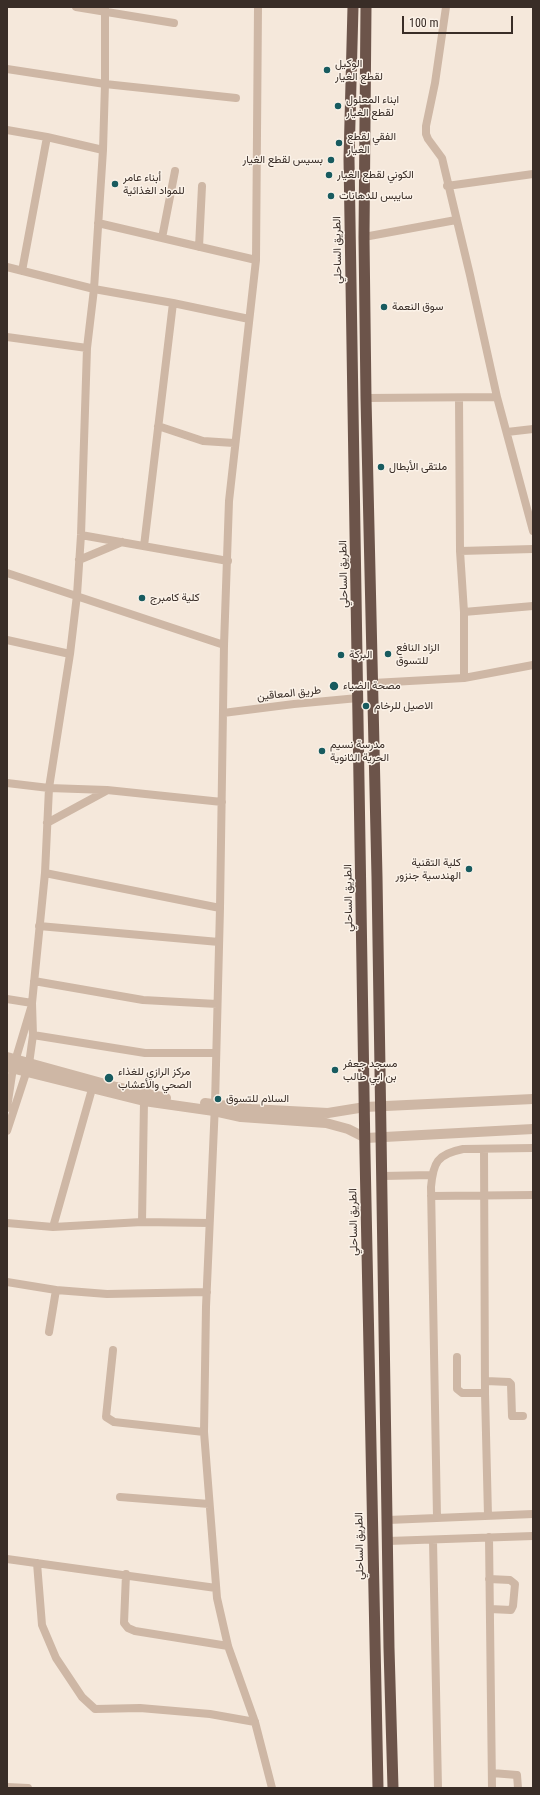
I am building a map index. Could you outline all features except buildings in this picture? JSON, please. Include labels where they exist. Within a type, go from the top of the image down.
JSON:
[{"type":"highway","name":"الطريق الساحلي","points":[[353,7],[350,159],[365,1107],[378,1788]]},
{"type":"highway","points":[[366,7],[364,237],[366,398],[382,1107],[389,1648],[393,1788]]},
{"type":"street","points":[[76,7],[105,9],[174,23]]},
{"type":"street","points":[[258,7],[256,260],[234,443],[229,501],[224,645],[218,1004],[209,1223],[204,1432],[216,1588],[228,1646],[255,1722],[272,1788]]},
{"type":"street","points":[[446,7],[436,84],[426,126],[428,139],[442,158],[497,397],[530,513],[533,531]]},
{"type":"street","points":[[7,1131],[28,1068],[33,1035],[32,1004],[45,873],[50,788],[70,654],[76,595],[81,535],[87,348],[94,289],[103,150],[105,9]]},
{"type":"street","points":[[7,69],[105,84],[236,98]]},
{"type":"street","points":[[7,130],[47,137],[103,150]]},
{"type":"street","points":[[22,271],[47,137]]},
{"type":"street","points":[[162,238],[175,171]]},
{"type":"street","points":[[448,186],[533,174]]},
{"type":"street","points":[[199,247],[202,186]]},
{"type":"street","points":[[364,237],[456,220]]},
{"type":"street","points":[[98,223],[256,260]]},
{"type":"street","points":[[7,267],[94,289],[173,302],[249,319]]},
{"type":"street","points":[[144,546],[173,302]]},
{"type":"street","points":[[7,337],[87,348]]},
{"type":"street","points":[[366,398],[497,397]]},
{"type":"street","points":[[459,398],[460,551],[464,612],[464,678]]},
{"type":"street","points":[[158,426],[203,441],[234,443]]},
{"type":"street","points":[[507,432],[533,430]]},
{"type":"street","points":[[81,535],[228,561]]},
{"type":"street","points":[[79,560],[122,542]]},
{"type":"street","points":[[460,551],[533,549]]},
{"type":"street","points":[[7,573],[224,645]]},
{"type":"street","points":[[464,612],[533,606]]},
{"type":"street","points":[[7,640],[70,654]]},
{"type":"street","points":[[373,683],[464,678],[533,665]]},
{"type":"street","name":"طريق المعاقين","points":[[223,713],[358,698]]},
{"type":"street","points":[[7,783],[50,788],[107,790],[222,802]]},
{"type":"street","points":[[47,823],[107,790]]},
{"type":"street","points":[[45,873],[220,908]]},
{"type":"street","points":[[39,926],[219,942]]},
{"type":"street","points":[[34,981],[143,1000],[218,1004]]},
{"type":"street","points":[[7,999],[32,1004]]},
{"type":"street","points":[[7,1108],[11,1063],[32,1004]]},
{"type":"street","points":[[33,1035],[145,1053],[216,1053]]},
{"type":"street","points":[[11,1063],[92,1089],[144,1101],[214,1108],[328,1113],[365,1107],[533,1099]]},
{"type":"street","points":[[28,1068],[214,1108],[241,1117],[326,1123],[348,1129],[366,1138],[533,1129]]},
{"type":"street","points":[[53,1226],[92,1089]]},
{"type":"street","points":[[142,1222],[144,1101]]},
{"type":"street","points":[[437,1517],[431,1196],[433,1168],[442,1156],[453,1151],[463,1149],[533,1148]]},
{"type":"street","points":[[484,1149],[485,1393],[488,1516]]},
{"type":"street","points":[[383,1176],[432,1175]]},
{"type":"street","points":[[431,1196],[533,1195]]},
{"type":"street","points":[[7,1223],[53,1226],[142,1222],[209,1223]]},
{"type":"street","points":[[7,1282],[56,1290],[107,1294],[207,1292]]},
{"type":"street","points":[[49,1332],[56,1290]]},
{"type":"street","points":[[112,1350],[106,1417],[109,1420],[114,1422],[204,1432]]},
{"type":"street","points":[[457,1357],[457,1389],[459,1392],[462,1394],[485,1393]]},
{"type":"street","points":[[486,1381],[509,1382],[511,1384],[512,1416],[524,1416]]},
{"type":"street","points":[[120,1497],[209,1504]]},
{"type":"street","points":[[388,1520],[533,1514]]},
{"type":"street","points":[[388,1540],[433,1540],[533,1536]]},
{"type":"street","points":[[489,1537],[492,1788]]},
{"type":"street","points":[[433,1540],[438,1788]]},
{"type":"street","points":[[7,1559],[126,1574],[216,1588]]},
{"type":"street","points":[[36,1563],[42,1625],[56,1658],[82,1697],[95,1709],[140,1708],[210,1714],[255,1722]]},
{"type":"street","points":[[126,1574],[124,1623],[128,1628],[135,1631],[228,1646]]},
{"type":"street","points":[[490,1579],[510,1580],[515,1584],[513,1606],[511,1610],[490,1609]]},
{"type":"street","points":[[492,1773],[517,1775],[518,1788]]},
{"type":"street","points":[[7,1787],[28,1788]]},
{"type":"place","name":"الوكيل لقطع الغيار","points":[[327,70]]},
{"type":"place","name":"ابناء المعلول لقطع الغيار","points":[[338,106]]},
{"type":"place","name":"الفقي لقطع الغيار","points":[[339,143]]},
{"type":"place","name":"بسيس لقطع الغيار","points":[[331,160]]},
{"type":"place","name":"الكوني لقطع الغيار","points":[[329,175]]},
{"type":"place","name":"أبناء عامر للمواد الغذائية","points":[[115,184]]},
{"type":"place","name":"سايبس للدهانات","points":[[331,196]]},
{"type":"place","name":"سوق النعمة","points":[[384,307]]},
{"type":"place","name":"ملتقى الأبطال","points":[[381,467]]},
{"type":"place","name":"كلية كامبرج","points":[[142,598]]},
{"type":"place","name":"الزاد النافع للتسوق","points":[[388,654]]},
{"type":"place","name":"البركة","points":[[341,655]]},
{"type":"place","name":"مصحة الضياء","points":[[334,686]]},
{"type":"place","name":"الاصيل للرخام","points":[[366,706]]},
{"type":"place","name":"مدرسة نسيم الحرية الثانوية","points":[[322,751]]},
{"type":"place","name":"كلية التقنية الهندسية جنزور","points":[[469,869]]},
{"type":"place","name":"مسجد جعفر بن ابي طالب","points":[[335,1070]]},
{"type":"place","name":"مركز الرازي للغذاء الصحي والأعشاب","points":[[109,1078]]},
{"type":"place","name":"السلام للتسوق","points":[[218,1099]]}]
